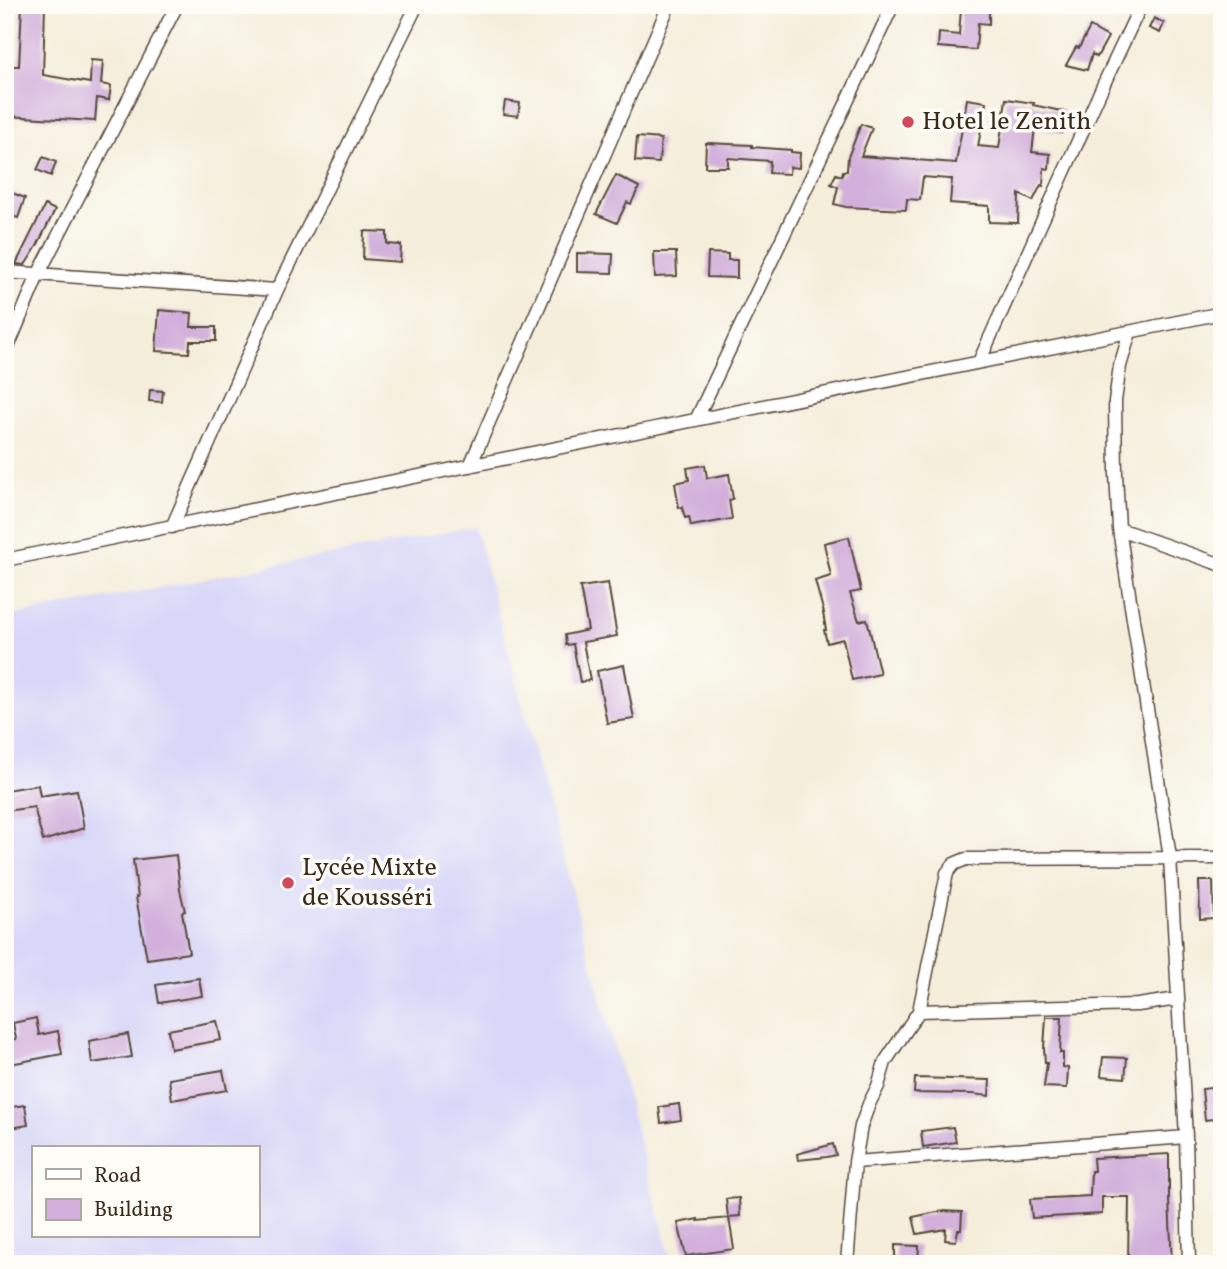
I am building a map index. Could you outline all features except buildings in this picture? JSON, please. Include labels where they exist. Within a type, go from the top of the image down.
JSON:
[{"type":"street","points":[[5,354],[38,275],[177,5]]},
{"type":"street","points":[[172,527],[277,290],[417,5]]},
{"type":"street","points":[[470,467],[668,5]]},
{"type":"street","points":[[696,420],[893,5]]},
{"type":"street","points":[[979,362],[1141,5]]},
{"type":"street","points":[[5,272],[277,290]]},
{"type":"street","points":[[5,560],[1222,313]]},
{"type":"street","points":[[1130,331],[1120,366],[1115,401],[1115,474],[1119,529],[1170,857],[1186,1137],[1189,1264]]},
{"type":"street","points":[[1119,529],[1222,565]]},
{"type":"street","points":[[847,1264],[855,1162],[861,1126],[885,1062],[919,1011],[947,873],[954,863],[966,859],[1222,858]]},
{"type":"street","points":[[919,1011],[1138,1004],[1178,999]]},
{"type":"street","points":[[855,1162],[1186,1137]]},
{"type":"shaded area","name":"Lycée Mixte de Kousséri","points":[[475,527],[672,1264],[5,1264],[5,617]]},
{"type":"place","name":"Hotel le Zenith","points":[[908,122]]},
{"type":"place","name":"Lycée Mixte de Kousséri","points":[[288,883]]}]
